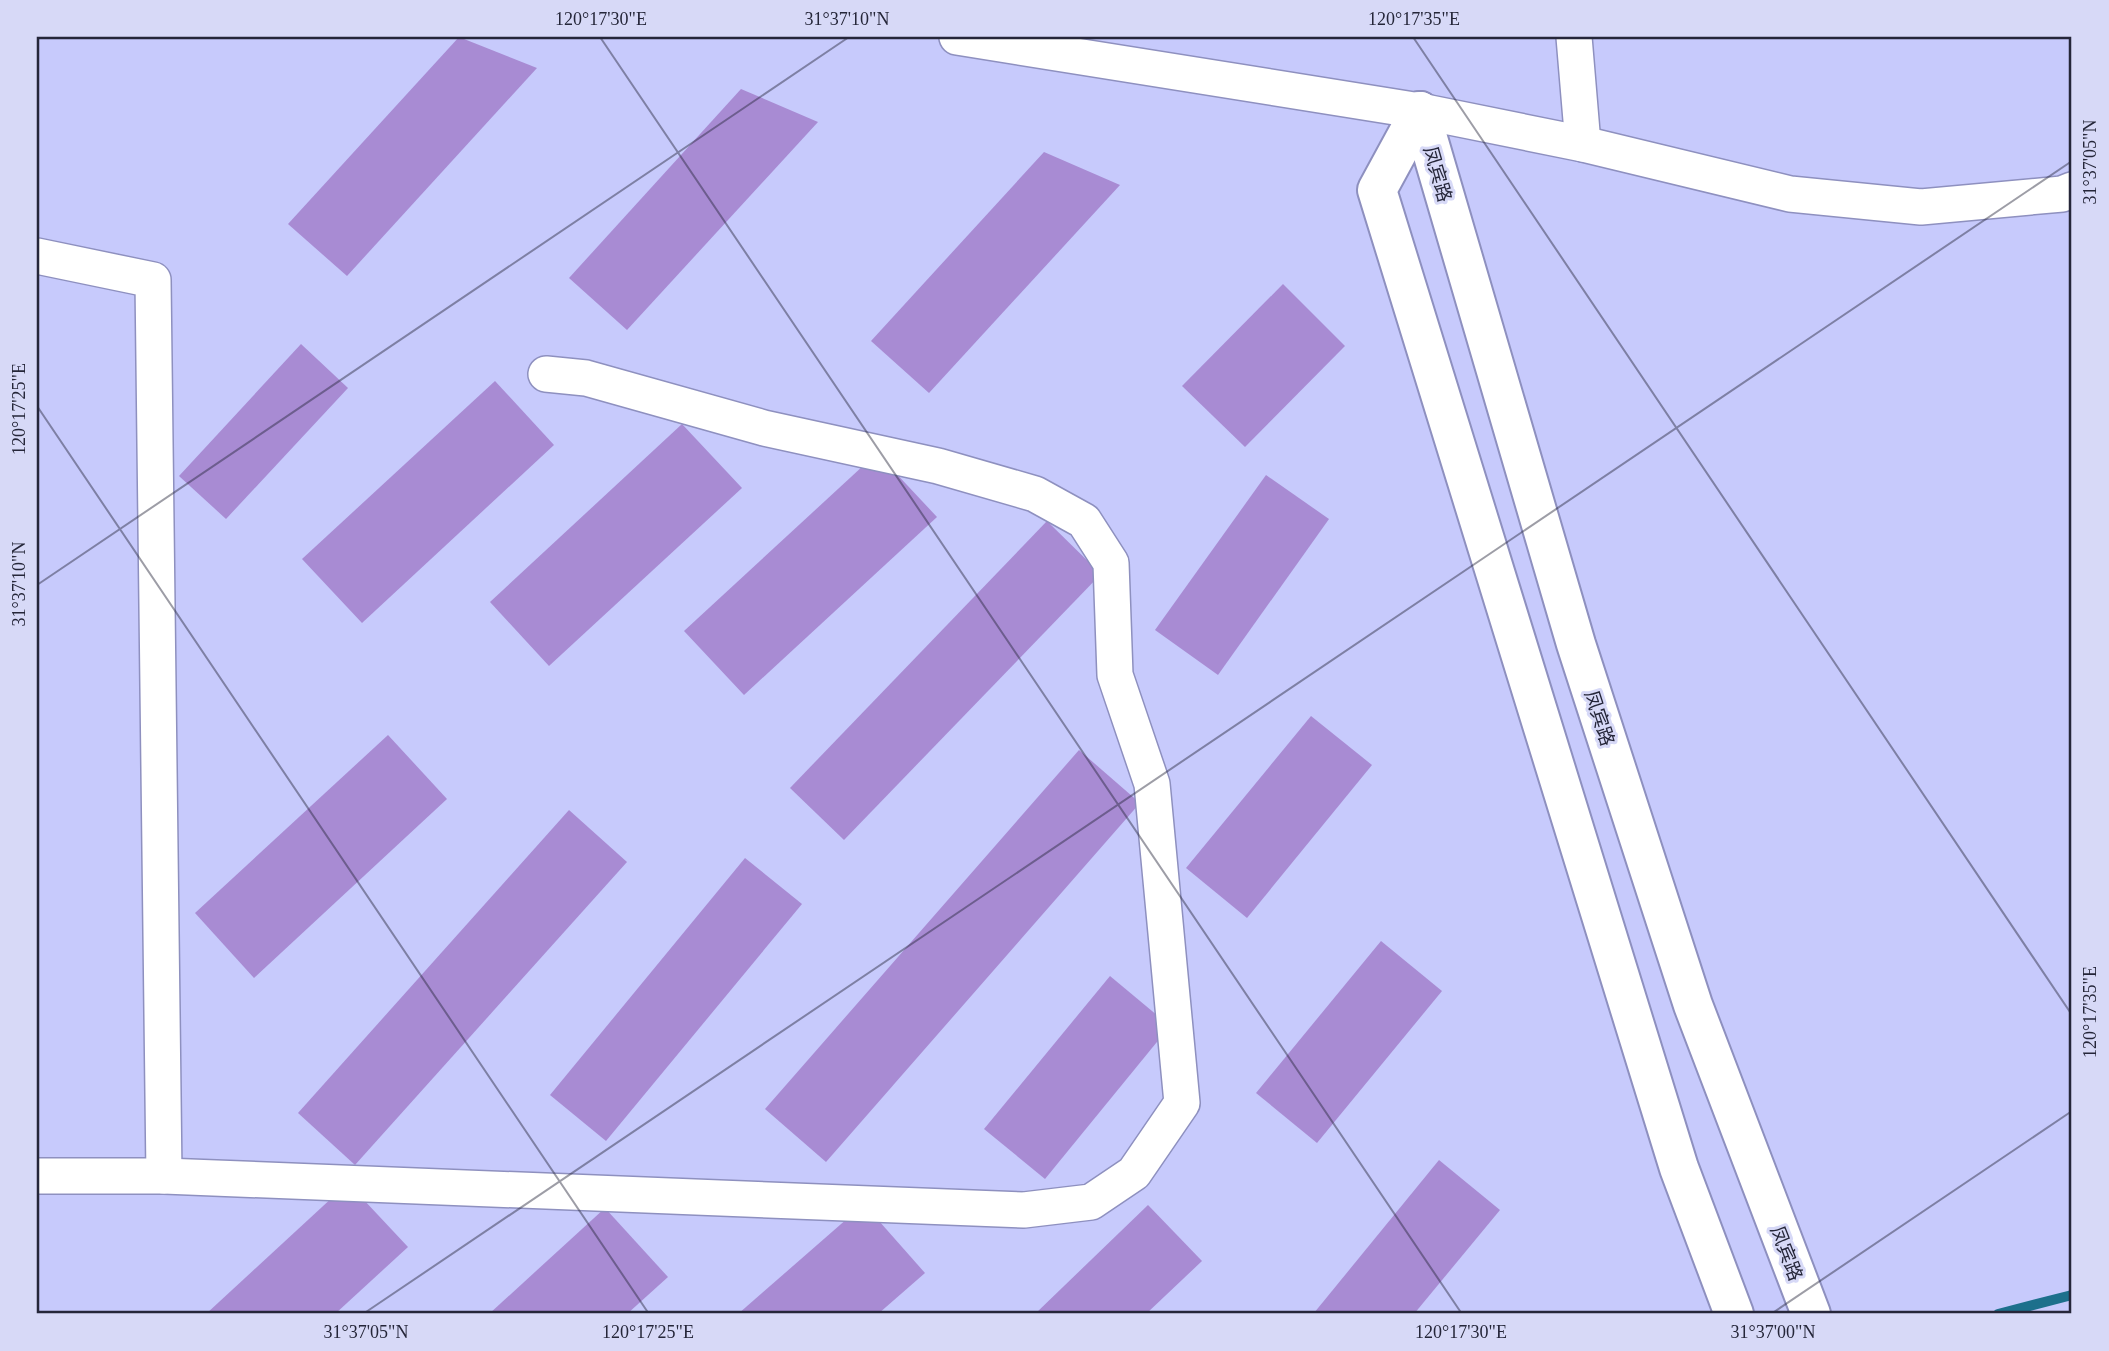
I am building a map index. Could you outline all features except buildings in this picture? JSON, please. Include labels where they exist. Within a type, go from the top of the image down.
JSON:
[{"type":"main road","name":"凤宾路","points":[[1420,111],[1576,644],[1685,980],[1810,1313]]},
{"type":"main road","points":[[1420,111],[1377,190],[1679,1168],[1734,1314]]},
{"type":"street","points":[[957,37],[1420,111],[1583,144],[1790,194],[1921,207],[2062,194],[2072,190]]},
{"type":"street","points":[[1574,37],[1583,144]]},
{"type":"street","points":[[37,257],[153,281],[163,1176]]},
{"type":"street","points":[[37,1176],[163,1176],[1024,1210],[1091,1202],[1135,1173],[1182,1103],[1152,784],[1115,675],[1111,563],[1084,521],[1035,494],[937,466],[764,428],[586,379],[546,374]]},
{"type":"waterway","points":[[1998,1314],[2072,1295]]}]
